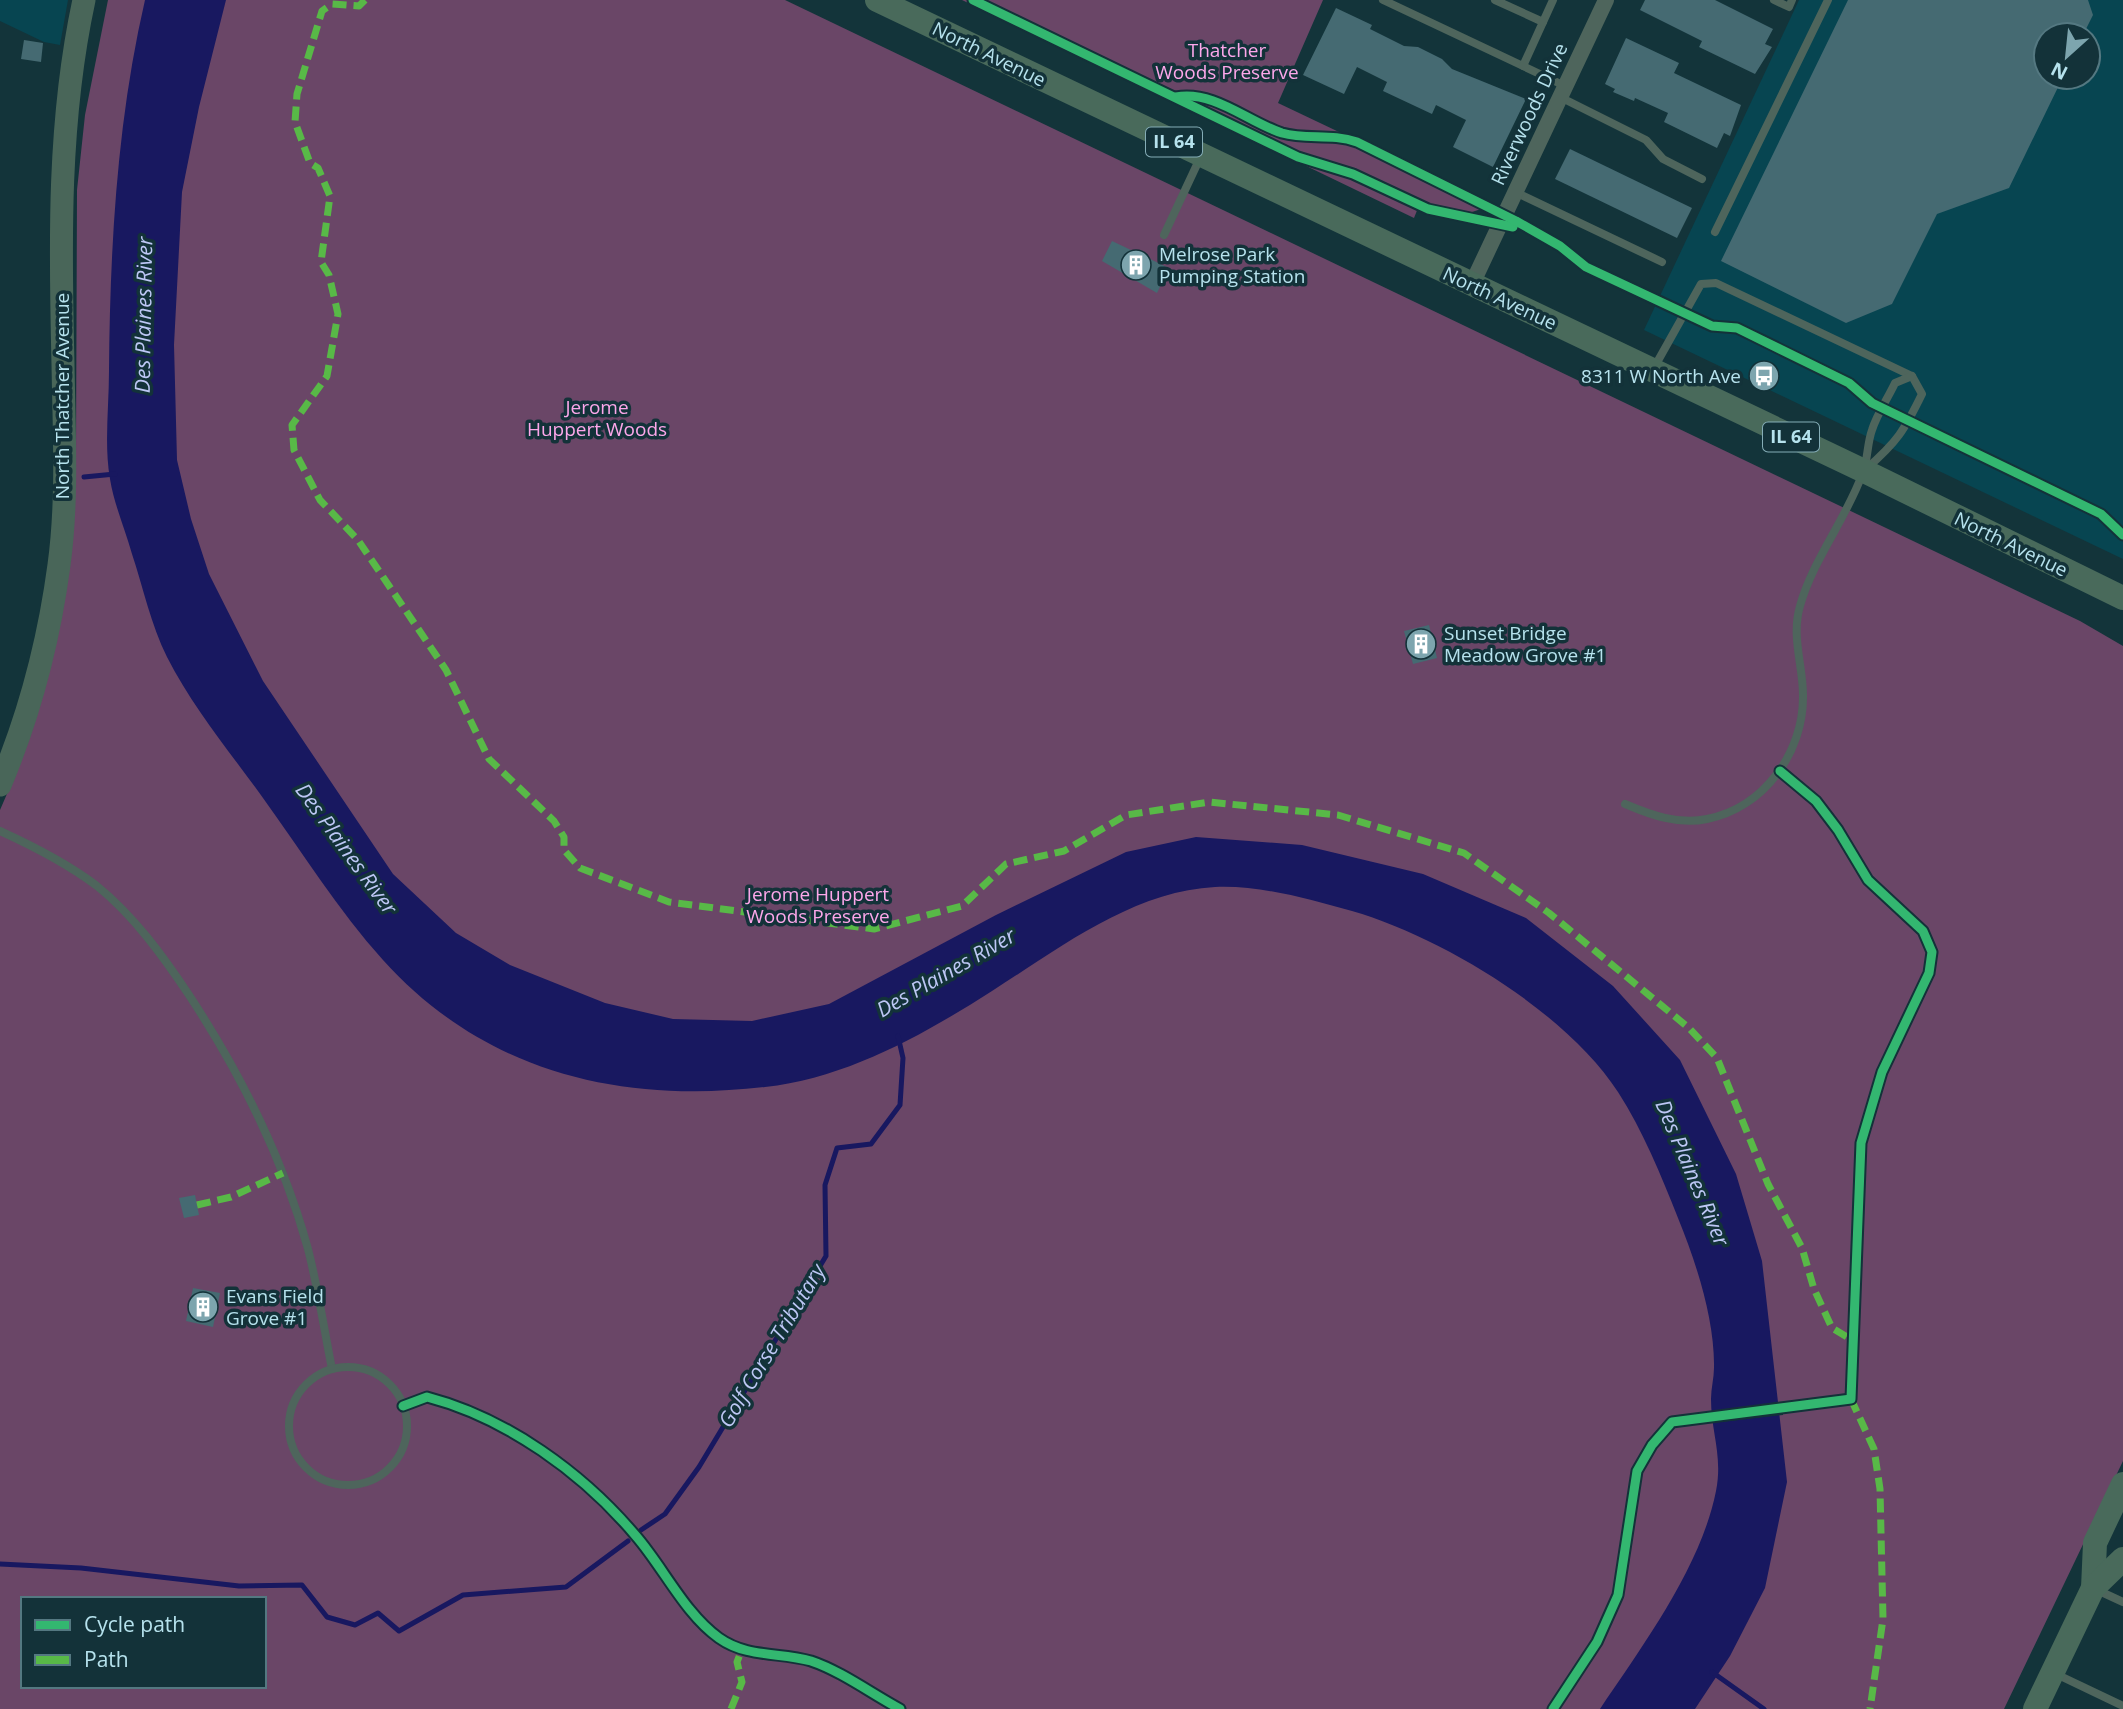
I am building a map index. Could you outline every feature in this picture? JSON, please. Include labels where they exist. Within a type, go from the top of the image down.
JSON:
[{"type":"main road","name":"North Avenue","points":[[877,0],[1864,471],[2123,598]]},
{"type":"main road","points":[[2093,1588],[2095,1543],[2123,1484]]},
{"type":"main road","points":[[2035,1709],[2093,1588],[2123,1559]]},
{"type":"street","name":"North Thatcher Avenue","points":[[0,785],[19,741],[42,651],[59,564],[65,469],[61,279],[64,135],[84,0]]},
{"type":"street","name":"Riverwoods Drive","points":[[1472,284],[1606,0]]},
{"type":"lane","points":[[1384,0],[1523,66],[1646,140],[1663,159],[1702,179]]},
{"type":"lane","points":[[1495,0],[1543,22]]},
{"type":"lane","points":[[1523,66],[1553,0]]},
{"type":"lane","points":[[1774,0],[1788,7],[1792,0]]},
{"type":"lane","points":[[1715,232],[1828,0]]},
{"type":"lane","points":[[1164,235],[1201,155]]},
{"type":"lane","points":[[1515,192],[1662,262]]},
{"type":"lane","points":[[1653,370],[1701,284],[1716,283],[1912,376],[1922,394],[1909,420],[1896,442],[1864,471]]},
{"type":"lane","points":[[1625,804],[1661,818],[1706,820],[1725,814],[1758,796],[1780,771],[1801,723],[1803,696],[1795,640],[1799,607],[1864,471],[1872,430],[1895,383],[1912,376]]},
{"type":"lane","points":[[0,831],[79,874],[126,913],[172,971],[223,1050],[263,1125],[294,1204],[308,1251],[332,1369]]},
{"type":"lane","points":[[351,1367],[369,1371],[385,1380],[398,1394],[406,1419],[401,1451],[391,1467],[375,1479],[356,1485],[327,1480],[302,1464],[292,1447],[288,1428],[291,1408],[300,1391],[314,1377],[332,1369],[351,1367]]},
{"type":"lane","points":[[2093,1588],[2123,1602]]},
{"type":"lane","points":[[2053,1672],[2123,1706]]},
{"type":"shaded area","points":[[0,0],[68,0],[60,45],[44,42],[0,21]]},
{"type":"shaded area","points":[[1799,0],[2123,0],[2123,559],[1644,330]]},
{"type":"green space","name":"Jerome Huppert Woods Preserve","points":[[108,0],[785,0],[2080,621],[2123,646],[2123,1461],[2004,1709],[0,1709],[0,810],[16,773],[76,450],[77,190],[85,115]]},
{"type":"green space","name":"Thatcher Woods Preserve","points":[[962,0],[1323,0],[1278,103],[1339,132],[1291,132],[1266,122],[1263,128],[1297,139],[1346,141],[1481,206],[1481,209],[1469,213],[1429,206],[1350,169],[1302,154],[1260,134],[1257,140],[1300,161],[1351,176],[1418,208],[1414,218]]},
{"type":"water","name":"Des Plaines River","points":[[145,0],[226,0],[199,107],[182,192],[174,345],[177,460],[191,519],[209,574],[263,681],[393,874],[456,933],[510,965],[605,1003],[673,1019],[752,1021],[829,1004],[996,915],[1126,852],[1196,837],[1302,845],[1423,874],[1526,918],[1613,986],[1680,1060],[1736,1174],[1762,1261],[1787,1482],[1765,1588],[1730,1656],[1695,1709],[1600,1709],[1652,1632],[1684,1576],[1698,1548],[1716,1491],[1718,1466],[1711,1399],[1713,1350],[1708,1311],[1698,1272],[1658,1170],[1636,1122],[1618,1092],[1595,1062],[1535,1006],[1462,959],[1387,923],[1301,898],[1250,888],[1215,887],[1185,891],[1155,899],[1098,925],[939,1023],[855,1064],[795,1082],[711,1091],[658,1090],[607,1084],[558,1072],[510,1054],[465,1029],[422,998],[383,960],[336,901],[177,676],[156,632],[112,488],[107,439],[113,231],[128,92]]},
{"type":"pier","points":[[1782,1404],[1783,1415],[1711,1423],[1709,1412]]},
{"type":"building","points":[[1645,0],[1715,0],[1773,29],[1765,44],[1772,47],[1755,74],[1699,47],[1702,41],[1640,10]]},
{"type":"building","points":[[1848,0],[2088,0],[2093,15],[2090,21],[2032,21],[2032,91],[2056,91],[2009,188],[1937,214],[1892,304],[1846,323],[1721,261]]},
{"type":"building","points":[[1336,8],[1372,25],[1370,29],[1404,46],[1418,47],[1442,59],[1452,69],[1526,99],[1493,167],[1453,147],[1466,120],[1436,105],[1432,114],[1383,91],[1387,82],[1357,67],[1344,94],[1303,75]]},
{"type":"building","points":[[1626,38],[1679,63],[1674,73],[1741,105],[1730,136],[1724,133],[1717,148],[1664,122],[1668,113],[1635,98],[1634,101],[1613,92],[1615,89],[1605,84]]},
{"type":"building","points":[[24,40],[43,43],[41,62],[21,59]]},
{"type":"building","points":[[1570,149],[1692,208],[1677,238],[1555,179]]},
{"type":"building","name":"Melrose Park Pumping Station","points":[[1112,241],[1169,268],[1157,293],[1102,261]]},
{"type":"building","name":"Sunset Bridge Meadow Grove #1","points":[[1429,625],[1437,658],[1413,664],[1404,631]]},
{"type":"building","points":[[195,1195],[199,1215],[184,1218],[179,1198]]},
{"type":"building","name":"Evans Field Grove #1","points":[[193,1288],[220,1293],[213,1327],[186,1321]]},
{"type":"waterway","points":[[84,477],[115,474]]},
{"type":"waterway","name":"Golf Corse Tributary","points":[[641,1530],[665,1514],[699,1467],[826,1256],[825,1185],[837,1148],[871,1144],[900,1105],[903,1058],[898,1036]]},
{"type":"waterway","name":"Golf Corse Tributary","points":[[0,1564],[81,1568],[239,1586],[302,1585],[327,1617],[355,1625],[378,1613],[399,1631],[463,1595],[566,1587],[628,1541]]},
{"type":"waterway","points":[[1712,1672],[1764,1709]]},
{"type":"marked path","points":[[365,0],[359,6],[332,4],[322,11],[297,94],[295,122],[310,163],[318,168],[330,196],[321,262],[329,275],[338,314],[327,376],[292,425],[294,450],[320,500],[358,540],[446,670],[489,759],[554,821],[564,837],[564,850],[580,868],[669,902],[874,929],[962,906],[1006,864],[1064,851],[1126,815],[1209,802],[1338,815],[1464,853],[1549,913],[1689,1028],[1717,1058],[1768,1184],[1802,1248],[1814,1289],[1832,1328],[1852,1340]]},
{"type":"marked path","points":[[197,1205],[231,1197],[283,1173]]},
{"type":"marked path","points":[[1851,1399],[1874,1449],[1880,1489],[1883,1619],[1870,1709]]},
{"type":"marked path","points":[[731,1709],[742,1682],[737,1662],[742,1649]]},
{"type":"cycle path","points":[[973,0],[1298,157],[1353,174],[1428,209],[1513,227]]},
{"type":"cycle path","points":[[1176,97],[1190,96],[1217,102],[1282,133],[1357,142],[1516,221],[1560,246],[1586,267],[1712,326],[1737,328],[1849,383],[1872,403],[2101,514],[2123,535]]},
{"type":"cycle path","points":[[1553,1709],[1597,1642],[1618,1595],[1637,1471],[1652,1445],[1672,1422],[1851,1399],[1861,1143],[1882,1072],[1929,973],[1932,952],[1923,931],[1868,880],[1838,830],[1816,801],[1780,771]]},
{"type":"cycle path","points":[[403,1406],[427,1397],[457,1406],[542,1451],[568,1470],[615,1513],[646,1548],[695,1616],[719,1638],[741,1649],[799,1658],[822,1665],[900,1709]]},
{"type":"place","name":"Melrose Park Pumping Station","points":[[1136,265]]},
{"type":"place","name":"8311 W North Ave","points":[[1764,376]]},
{"type":"place","name":"Sunset Bridge Meadow Grove #1","points":[[1421,644]]},
{"type":"place","name":"Evans Field Grove #1","points":[[203,1307]]},
{"type":"park label","name":"Jerome Huppert Woods","points":[[597,418]]}]
